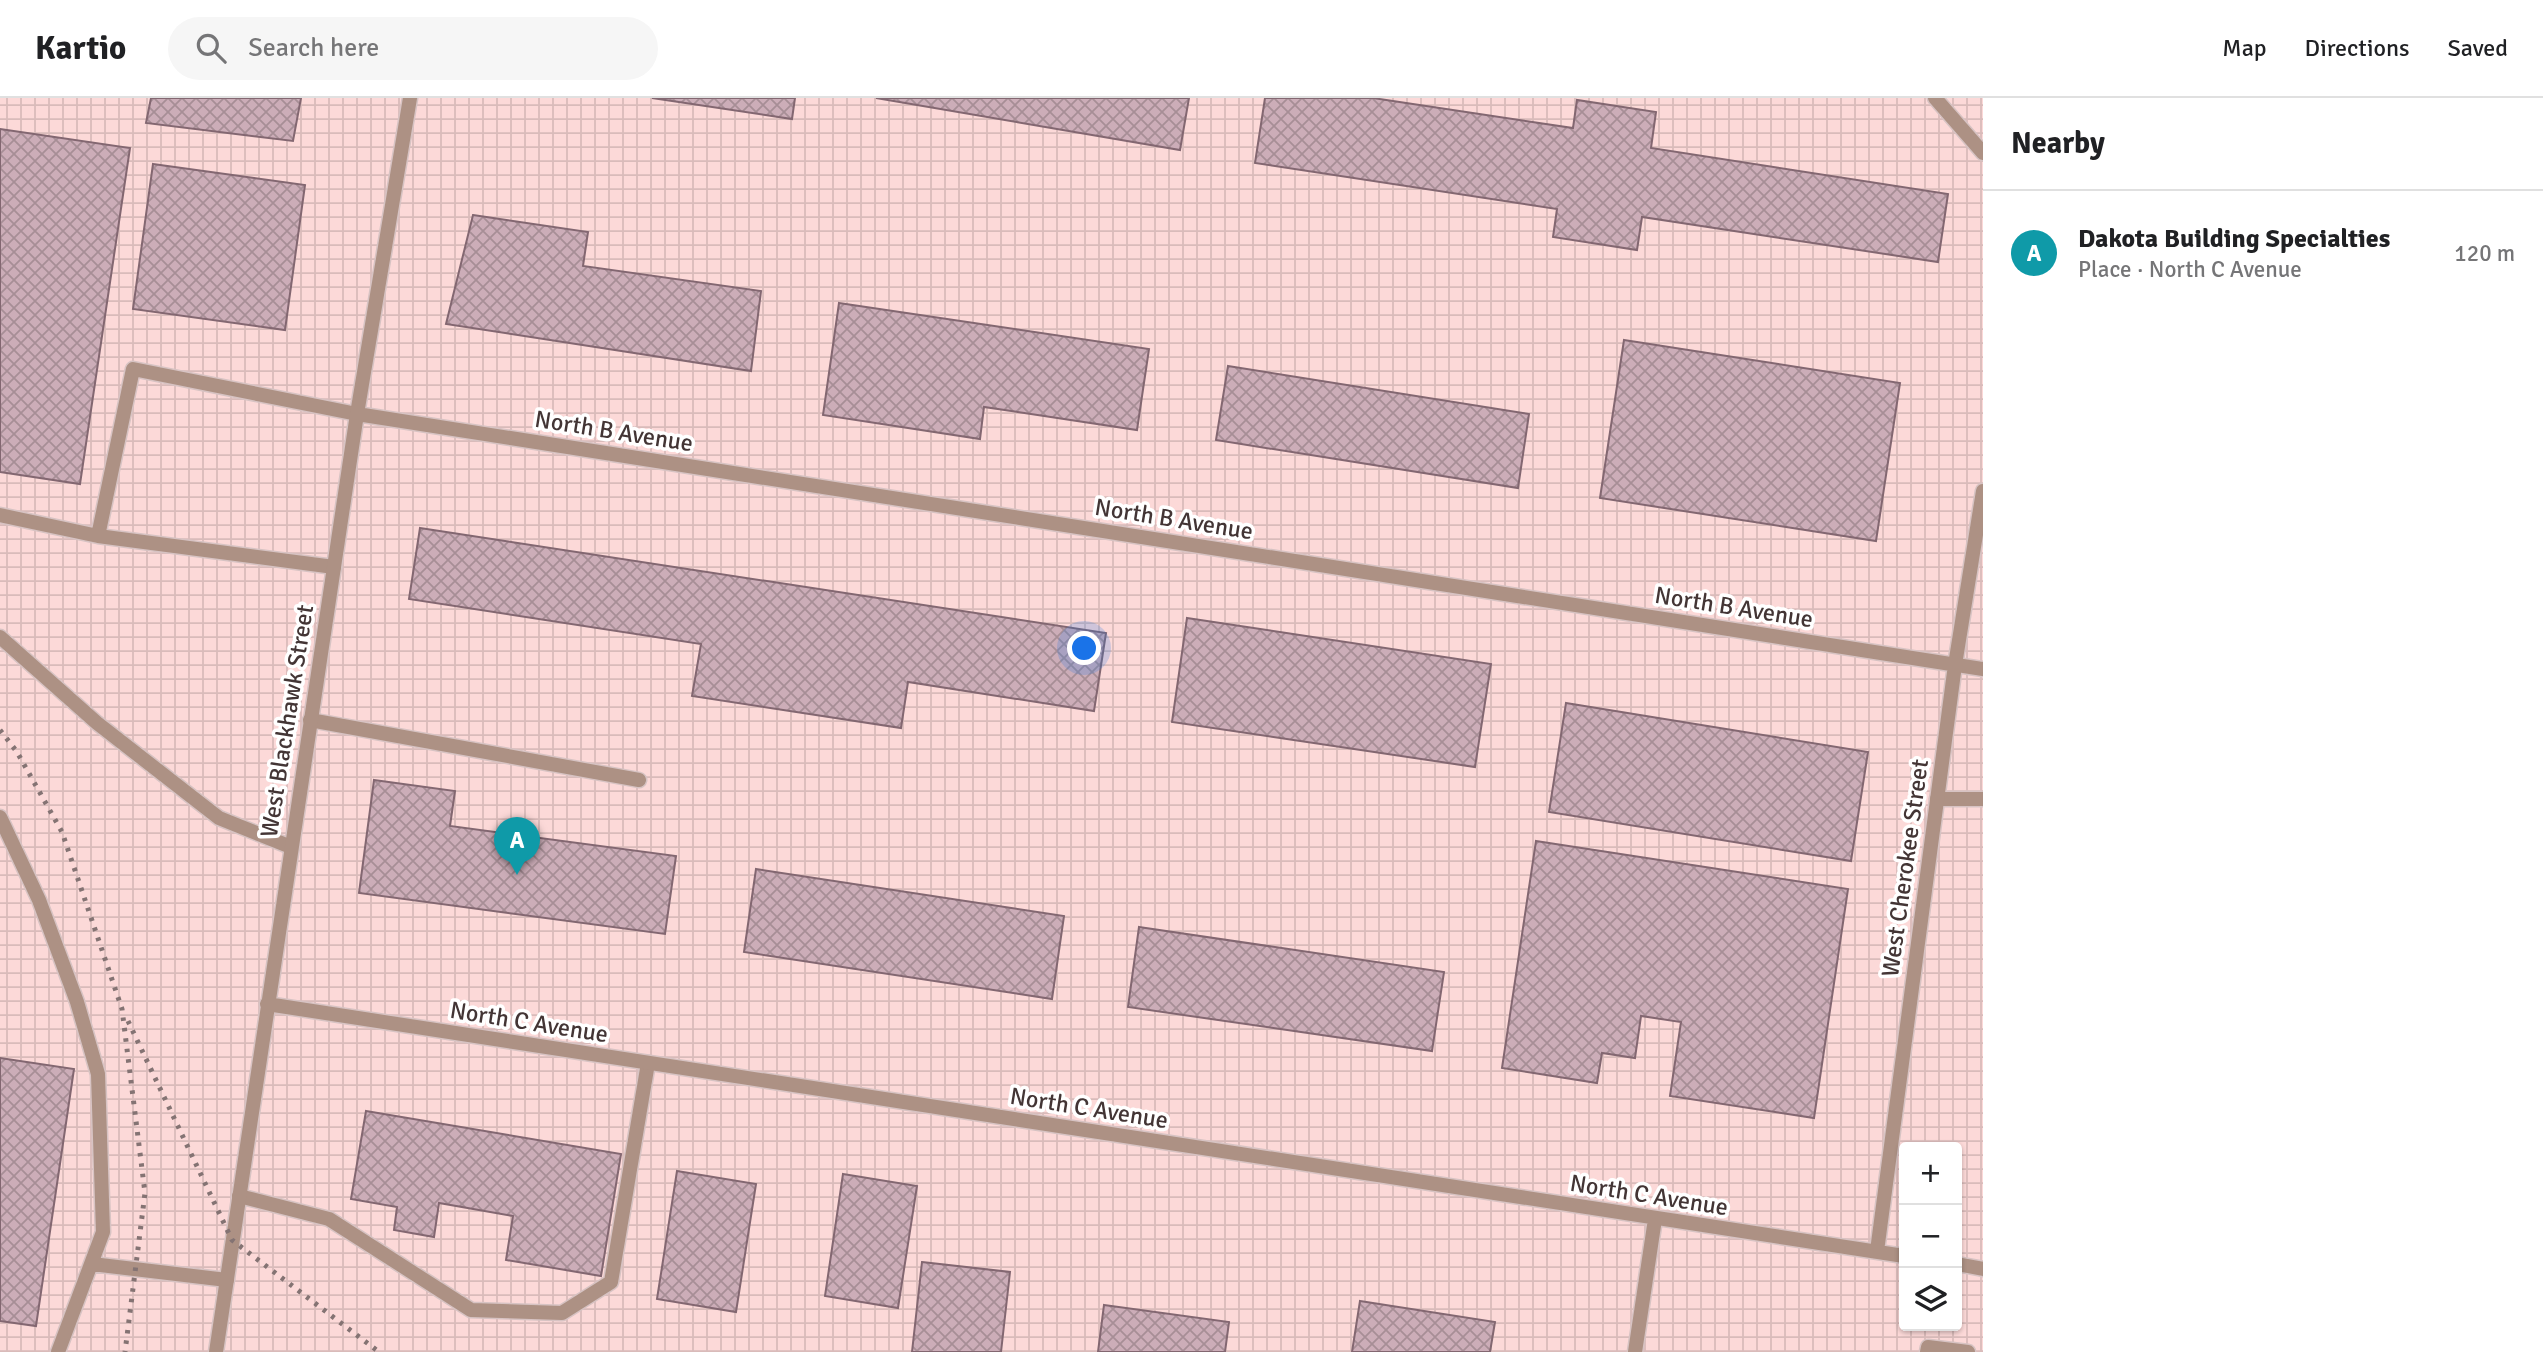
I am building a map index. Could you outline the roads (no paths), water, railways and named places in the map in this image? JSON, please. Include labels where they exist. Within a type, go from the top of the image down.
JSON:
[{"type":"street","name":"West Blackhawk Street","points":[[216,1352],[357,414],[410,98]]},
{"type":"street","points":[[1935,98],[1983,153]]},
{"type":"street","name":"North B Avenue","points":[[98,536],[133,369],[357,414],[1983,669]]},
{"type":"street","name":"West Cherokee Street","points":[[1877,1251],[1955,664],[1983,491]]},
{"type":"street","points":[[0,515],[98,536],[334,567]]},
{"type":"street","points":[[0,637],[97,723],[219,818],[291,847]]},
{"type":"street","points":[[310,720],[639,780]]},
{"type":"street","points":[[1937,799],[1983,799]]},
{"type":"street","points":[[0,817],[39,900],[77,1002],[99,1074],[103,1232],[58,1352]]},
{"type":"street","name":"North C Avenue","points":[[267,1004],[1899,1255]]},
{"type":"street","points":[[239,1196],[329,1219],[471,1310],[562,1313],[611,1282],[648,1063]]},
{"type":"street","points":[[1635,1352],[1655,1219]]},
{"type":"street","points":[[92,1264],[227,1280]]},
{"type":"street","points":[[1962,1265],[1983,1269]]},
{"type":"street","points":[[1927,1352],[1928,1347],[1968,1352]]},
{"type":"railway","points":[[0,730],[17,752],[62,832],[122,1009],[145,1193],[125,1352]]},
{"type":"railway","points":[[128,1021],[232,1240],[379,1352]]},
{"type":"place","name":"Dakota Building Specialties","points":[[517,875]]}]
